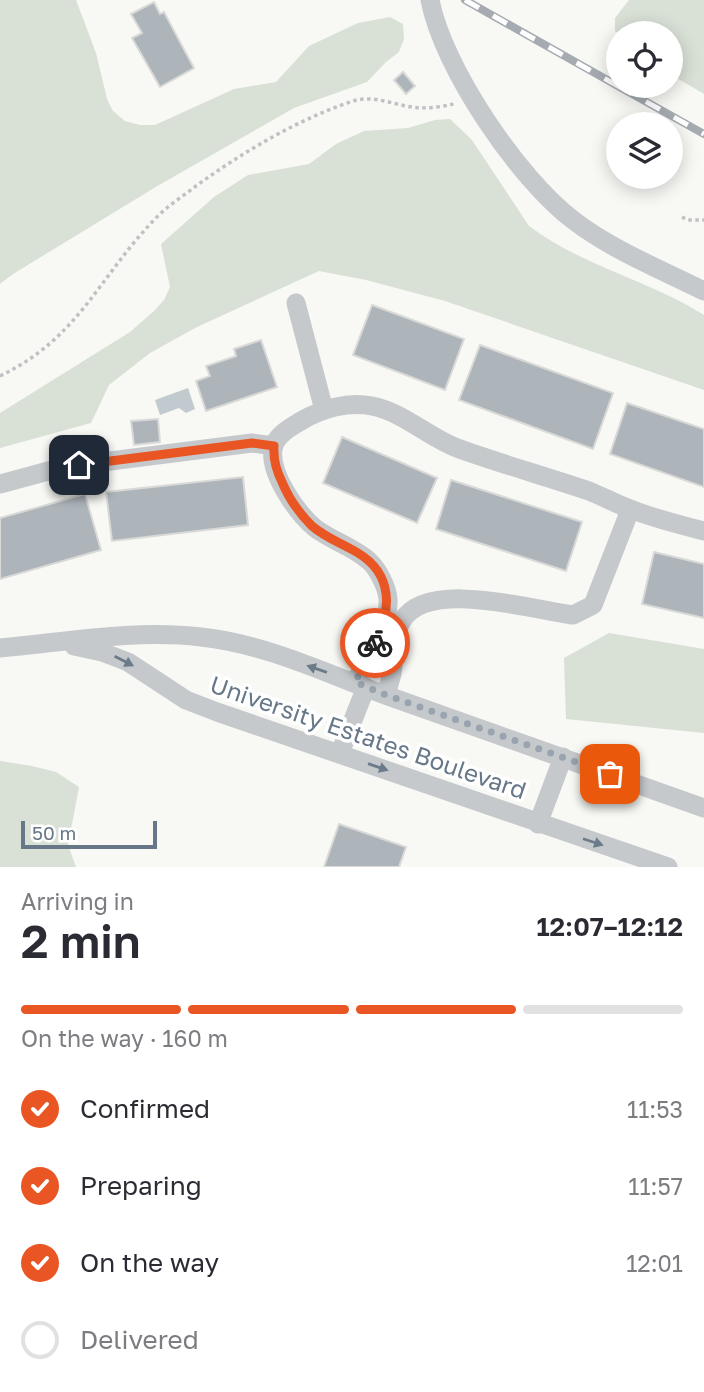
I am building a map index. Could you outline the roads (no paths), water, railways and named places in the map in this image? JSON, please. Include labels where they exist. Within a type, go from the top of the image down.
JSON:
[{"type":"street","points":[[430,0],[446,47],[473,99],[499,139],[537,187],[573,220],[609,244],[704,291]]},
{"type":"street","points":[[296,303],[324,410]]},
{"type":"street","points":[[340,753],[360,684],[386,617],[388,598],[371,563],[323,534],[296,508],[287,495],[274,465],[274,446],[288,428],[324,410],[360,404],[386,410],[454,447],[590,492],[630,510],[704,531]]},
{"type":"street","points":[[0,484],[63,467],[95,462],[252,443],[274,446]]},
{"type":"street","points":[[386,695],[401,621],[410,610],[419,605],[448,599],[573,615],[587,610],[593,605],[630,510]]},
{"type":"street","name":"University Estates Boulevard","points":[[0,648],[121,636],[178,635],[202,637],[263,650],[704,808]]},
{"type":"street","name":"University Estates Boulevard","points":[[59,643],[117,657],[186,700],[668,867]]},
{"type":"street","points":[[538,824],[563,757]]},
{"type":"railway","points":[[465,0],[606,79]]},
{"type":"railway","points":[[640,98],[704,134]]}]
